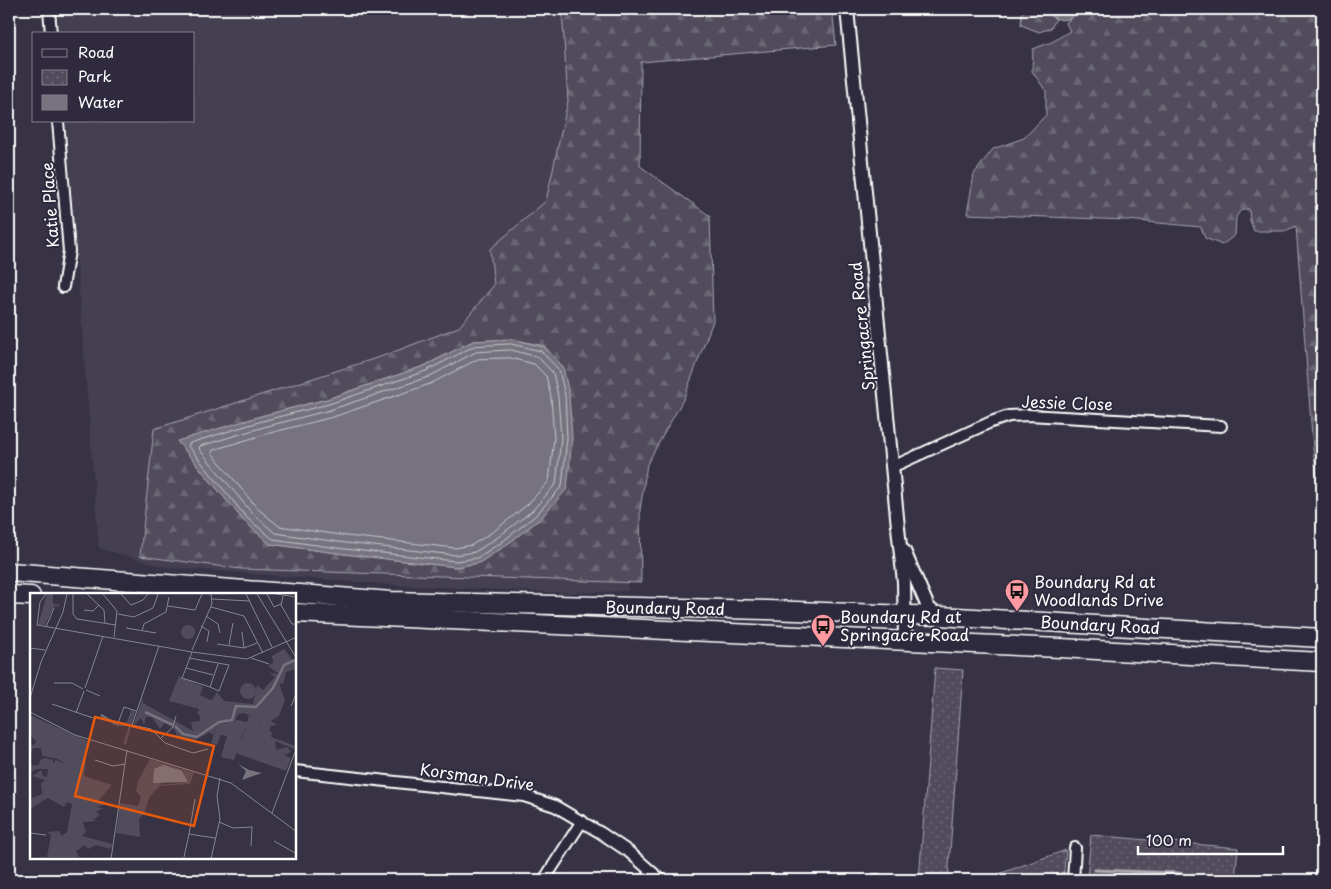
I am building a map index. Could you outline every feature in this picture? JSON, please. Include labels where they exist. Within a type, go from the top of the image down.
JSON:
[{"type":"highway","name":"Boundary Road","points":[[9,572],[286,593]]},
{"type":"highway","name":"Boundary Road","points":[[296,594],[391,601],[904,614],[1322,638]]},
{"type":"highway","points":[[9,595],[30,596]]},
{"type":"highway","name":"Boundary Road","points":[[296,613],[905,640],[1322,662]]},
{"type":"street","points":[[49,9],[51,32]]},
{"type":"street","name":"Springacre Road","points":[[847,9],[904,582],[905,640]]},
{"type":"street","name":"Katie Place","points":[[58,122],[69,251],[63,286]]},
{"type":"street","name":"Jessie Close","points":[[892,467],[991,422],[1009,416],[1028,415],[1221,426]]},
{"type":"street","points":[[899,537],[928,607],[939,616]]},
{"type":"street","name":"Korsman Drive","points":[[296,771],[524,796],[555,806],[582,821],[629,852],[661,880]]},
{"type":"street","points":[[544,880],[582,821]]},
{"type":"street","points":[[1073,880],[1075,848]]},
{"type":"shaded area","points":[[134,9],[583,9],[628,591],[570,593],[394,585],[165,567],[99,548],[66,122],[195,122],[195,32],[59,32],[58,15]]},
{"type":"green space","points":[[562,9],[832,9],[836,45],[641,62],[640,166],[710,216],[713,321],[684,398],[647,464],[640,510],[641,583],[241,569],[140,556],[154,429],[383,356],[459,327],[494,285],[490,249],[546,201],[568,101]],"holes":[[[512,339],[544,346],[563,367],[540,519],[479,563],[456,567],[270,544],[244,521],[178,442],[261,416],[327,399],[424,366],[473,341]]]},
{"type":"green space","points":[[1025,9],[1049,9],[1051,16],[1056,19],[1051,28],[1039,32],[1021,25],[1022,12]]},
{"type":"green space","points":[[1080,9],[1322,9],[1322,514],[1313,449],[1296,226],[1285,231],[1254,231],[1249,209],[1241,210],[1236,217],[1235,235],[1222,245],[1205,238],[1201,227],[1127,220],[967,214],[974,174],[993,149],[1024,138],[1046,115],[1046,91],[1032,71],[1033,49],[1052,42],[1070,31],[1066,23]]},
{"type":"green space","points":[[935,668],[963,670],[948,880],[919,880]]},
{"type":"green space","points":[[1091,835],[1238,848],[1235,880],[1087,880]]},
{"type":"green space","points":[[1066,850],[1063,880],[982,880]]},
{"type":"water","points":[[1049,9],[1080,9],[1074,16],[1063,20],[1051,16]]},
{"type":"water","points":[[512,339],[544,347],[563,367],[569,394],[572,438],[567,489],[540,519],[479,563],[456,567],[270,544],[244,521],[177,441],[327,399],[424,366],[473,341]]},
{"type":"waterway","points":[[1094,870],[1178,873],[1202,880]]},
{"type":"waterway","points":[[1045,880],[1064,873]]},
{"type":"place","name":"Boundary Rd at Woodlands Drive","points":[[1017,612]]},
{"type":"place","name":"Boundary Rd at Springacre Road","points":[[823,647]]}]
